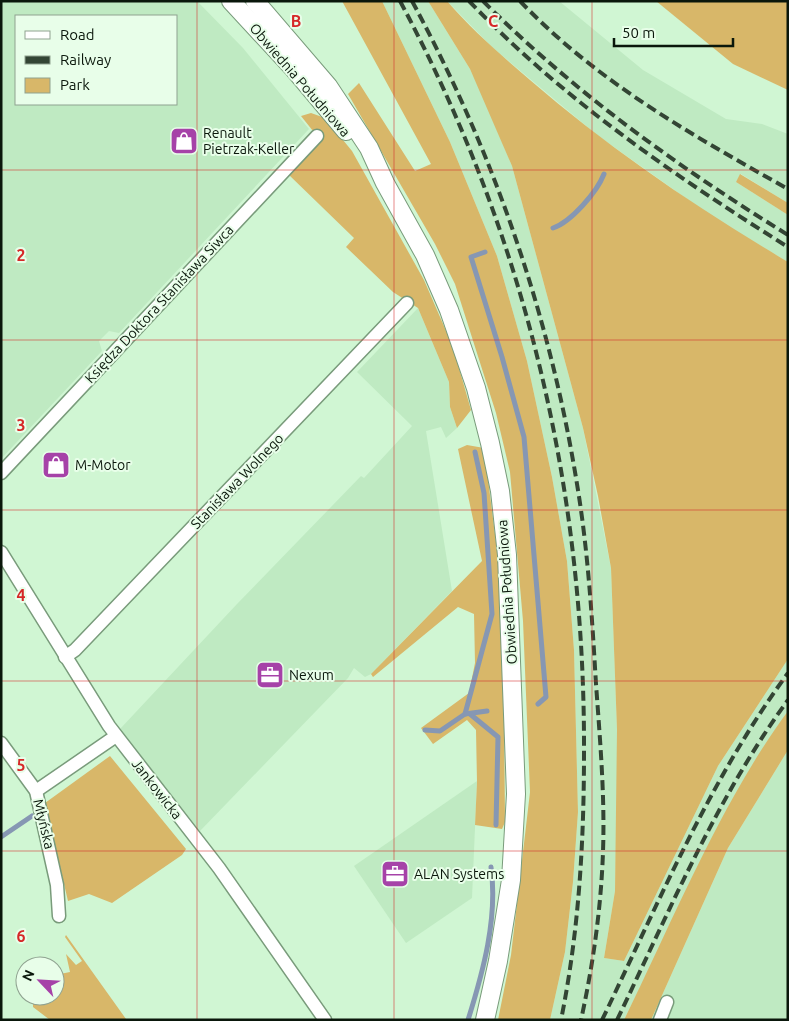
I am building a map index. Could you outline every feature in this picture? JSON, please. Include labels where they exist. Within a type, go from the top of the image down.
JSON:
[{"type":"main road","name":"Obwiednia Południowa","points":[[231,1],[321,100],[385,183]]},
{"type":"main road","name":"Obwiednia Południowa","points":[[255,1],[302,54],[337,99],[369,148],[385,183],[425,255],[458,333],[487,427],[504,522],[514,700],[515,829],[514,860],[505,921],[484,1020]]},
{"type":"street","name":"Księdza Doktora Stanisława Siwca","points":[[1,473],[317,136]]},
{"type":"street","name":"Stanisława Wolnego","points":[[64,657],[75,650],[407,303]]},
{"type":"street","name":"Jankowicka","points":[[1,552],[64,657],[116,736],[219,868],[325,1020]]},
{"type":"street","points":[[36,791],[116,736]]},
{"type":"street","name":"Młyńska","points":[[1,743],[36,791],[58,886],[59,916]]},
{"type":"street","points":[[660,1020],[667,1002]]},
{"type":"shaded area","points":[[1,1],[197,1],[243,48],[309,129],[119,333],[109,331],[99,341],[102,351],[1,459]]},
{"type":"shaded area","points":[[382,1],[428,1],[470,69],[481,92],[512,166],[583,428],[611,568],[617,730],[617,807],[615,891],[604,958],[624,961],[718,766],[788,659],[788,711],[744,780],[624,1020],[550,1020],[565,952],[578,812],[574,650],[567,561],[552,477],[527,361],[497,256],[450,142]]},
{"type":"shaded area","points":[[447,1],[559,1],[643,70],[726,119],[762,124],[788,134],[788,203],[741,174],[736,182],[788,215],[788,262],[711,216],[597,135],[492,47]]},
{"type":"shaded area","points":[[418,308],[449,382],[450,407],[457,428],[446,438],[441,427],[426,431],[452,591],[371,674],[365,677],[354,668],[348,678],[200,831],[120,729],[237,604],[361,476],[364,478],[412,426],[357,372]]},
{"type":"shaded area","points":[[788,750],[788,1020],[651,1020],[728,848]]},
{"type":"shaded area","points":[[477,781],[472,898],[406,943],[354,866]]},
{"type":"green space","points":[[342,1],[382,1],[450,142],[497,256],[527,361],[552,477],[567,561],[574,650],[578,812],[565,952],[550,1020],[498,1020],[511,955],[530,792],[523,621],[510,472],[496,413],[455,284],[435,244],[348,94],[359,83],[415,171],[431,164]]},
{"type":"green space","points":[[428,1],[447,1],[498,52],[591,130],[687,199],[788,262],[788,659],[718,766],[624,961],[604,958],[615,891],[617,730],[611,568],[598,496],[583,428],[512,166],[470,69]]},
{"type":"green space","points":[[656,1],[788,1],[788,90],[733,64]]},
{"type":"green space","points":[[311,113],[325,118],[352,151],[424,280],[453,347],[471,410],[457,428],[450,407],[449,382],[418,308],[393,292],[346,247],[354,238],[288,174],[317,136],[301,116]]},
{"type":"green space","points":[[740,174],[788,203],[788,215],[736,182]]},
{"type":"green space","points":[[467,445],[484,448],[503,597],[505,822],[502,829],[475,825],[477,782],[476,730],[467,720],[433,744],[421,728],[469,693],[475,663],[474,614],[458,607],[373,677],[371,674],[482,561],[458,449]]},
{"type":"green space","points":[[788,711],[788,750],[728,848],[651,1020],[624,1020],[680,901],[720,822],[741,783]]},
{"type":"green space","points":[[110,756],[186,849],[182,855],[112,903],[89,894],[68,901],[45,803]]},
{"type":"green space","points":[[66,935],[125,1020],[50,1020],[33,1007],[65,1006],[65,973],[70,972],[66,954],[76,965],[82,961],[65,937]]},
{"type":"waterway","points":[[553,228],[568,220],[583,206],[596,189],[604,174]]},
{"type":"waterway","points":[[485,252],[471,257],[524,437],[546,697],[538,704]]},
{"type":"waterway","points":[[465,714],[492,614],[484,493],[475,452]]},
{"type":"waterway","points":[[425,730],[440,731],[465,714],[487,711]]},
{"type":"waterway","points":[[470,714],[498,737],[496,825]]},
{"type":"waterway","points":[[1,837],[32,816]]},
{"type":"waterway","points":[[468,1020],[488,945],[493,886],[491,867]]},
{"type":"railway","points":[[400,1],[444,90],[482,180],[513,272],[539,365],[559,460],[573,556],[582,653],[584,752],[579,886],[572,953],[561,1020]]},
{"type":"railway","points":[[412,1],[468,116],[493,175],[515,236],[551,359],[577,484],[589,584],[603,810],[603,852],[598,916],[593,958],[581,1020]]},
{"type":"railway","points":[[469,1],[542,71],[621,134],[703,192],[788,247]]},
{"type":"railway","points":[[483,1],[518,35],[591,98],[707,183],[788,235]]},
{"type":"railway","points":[[520,1],[550,30],[613,82],[681,127],[788,189]]},
{"type":"railway","points":[[602,1020],[665,886],[710,798],[734,755],[788,673]]},
{"type":"railway","points":[[617,1020],[716,815],[762,737],[788,700]]},
{"type":"place","name":"Renault Pietrzak-Keller","points":[[184,141]]},
{"type":"place","name":"M-Motor","points":[[56,465]]},
{"type":"place","name":"Nexum","points":[[270,675]]},
{"type":"place","name":"ALAN Systems","points":[[395,874]]}]
